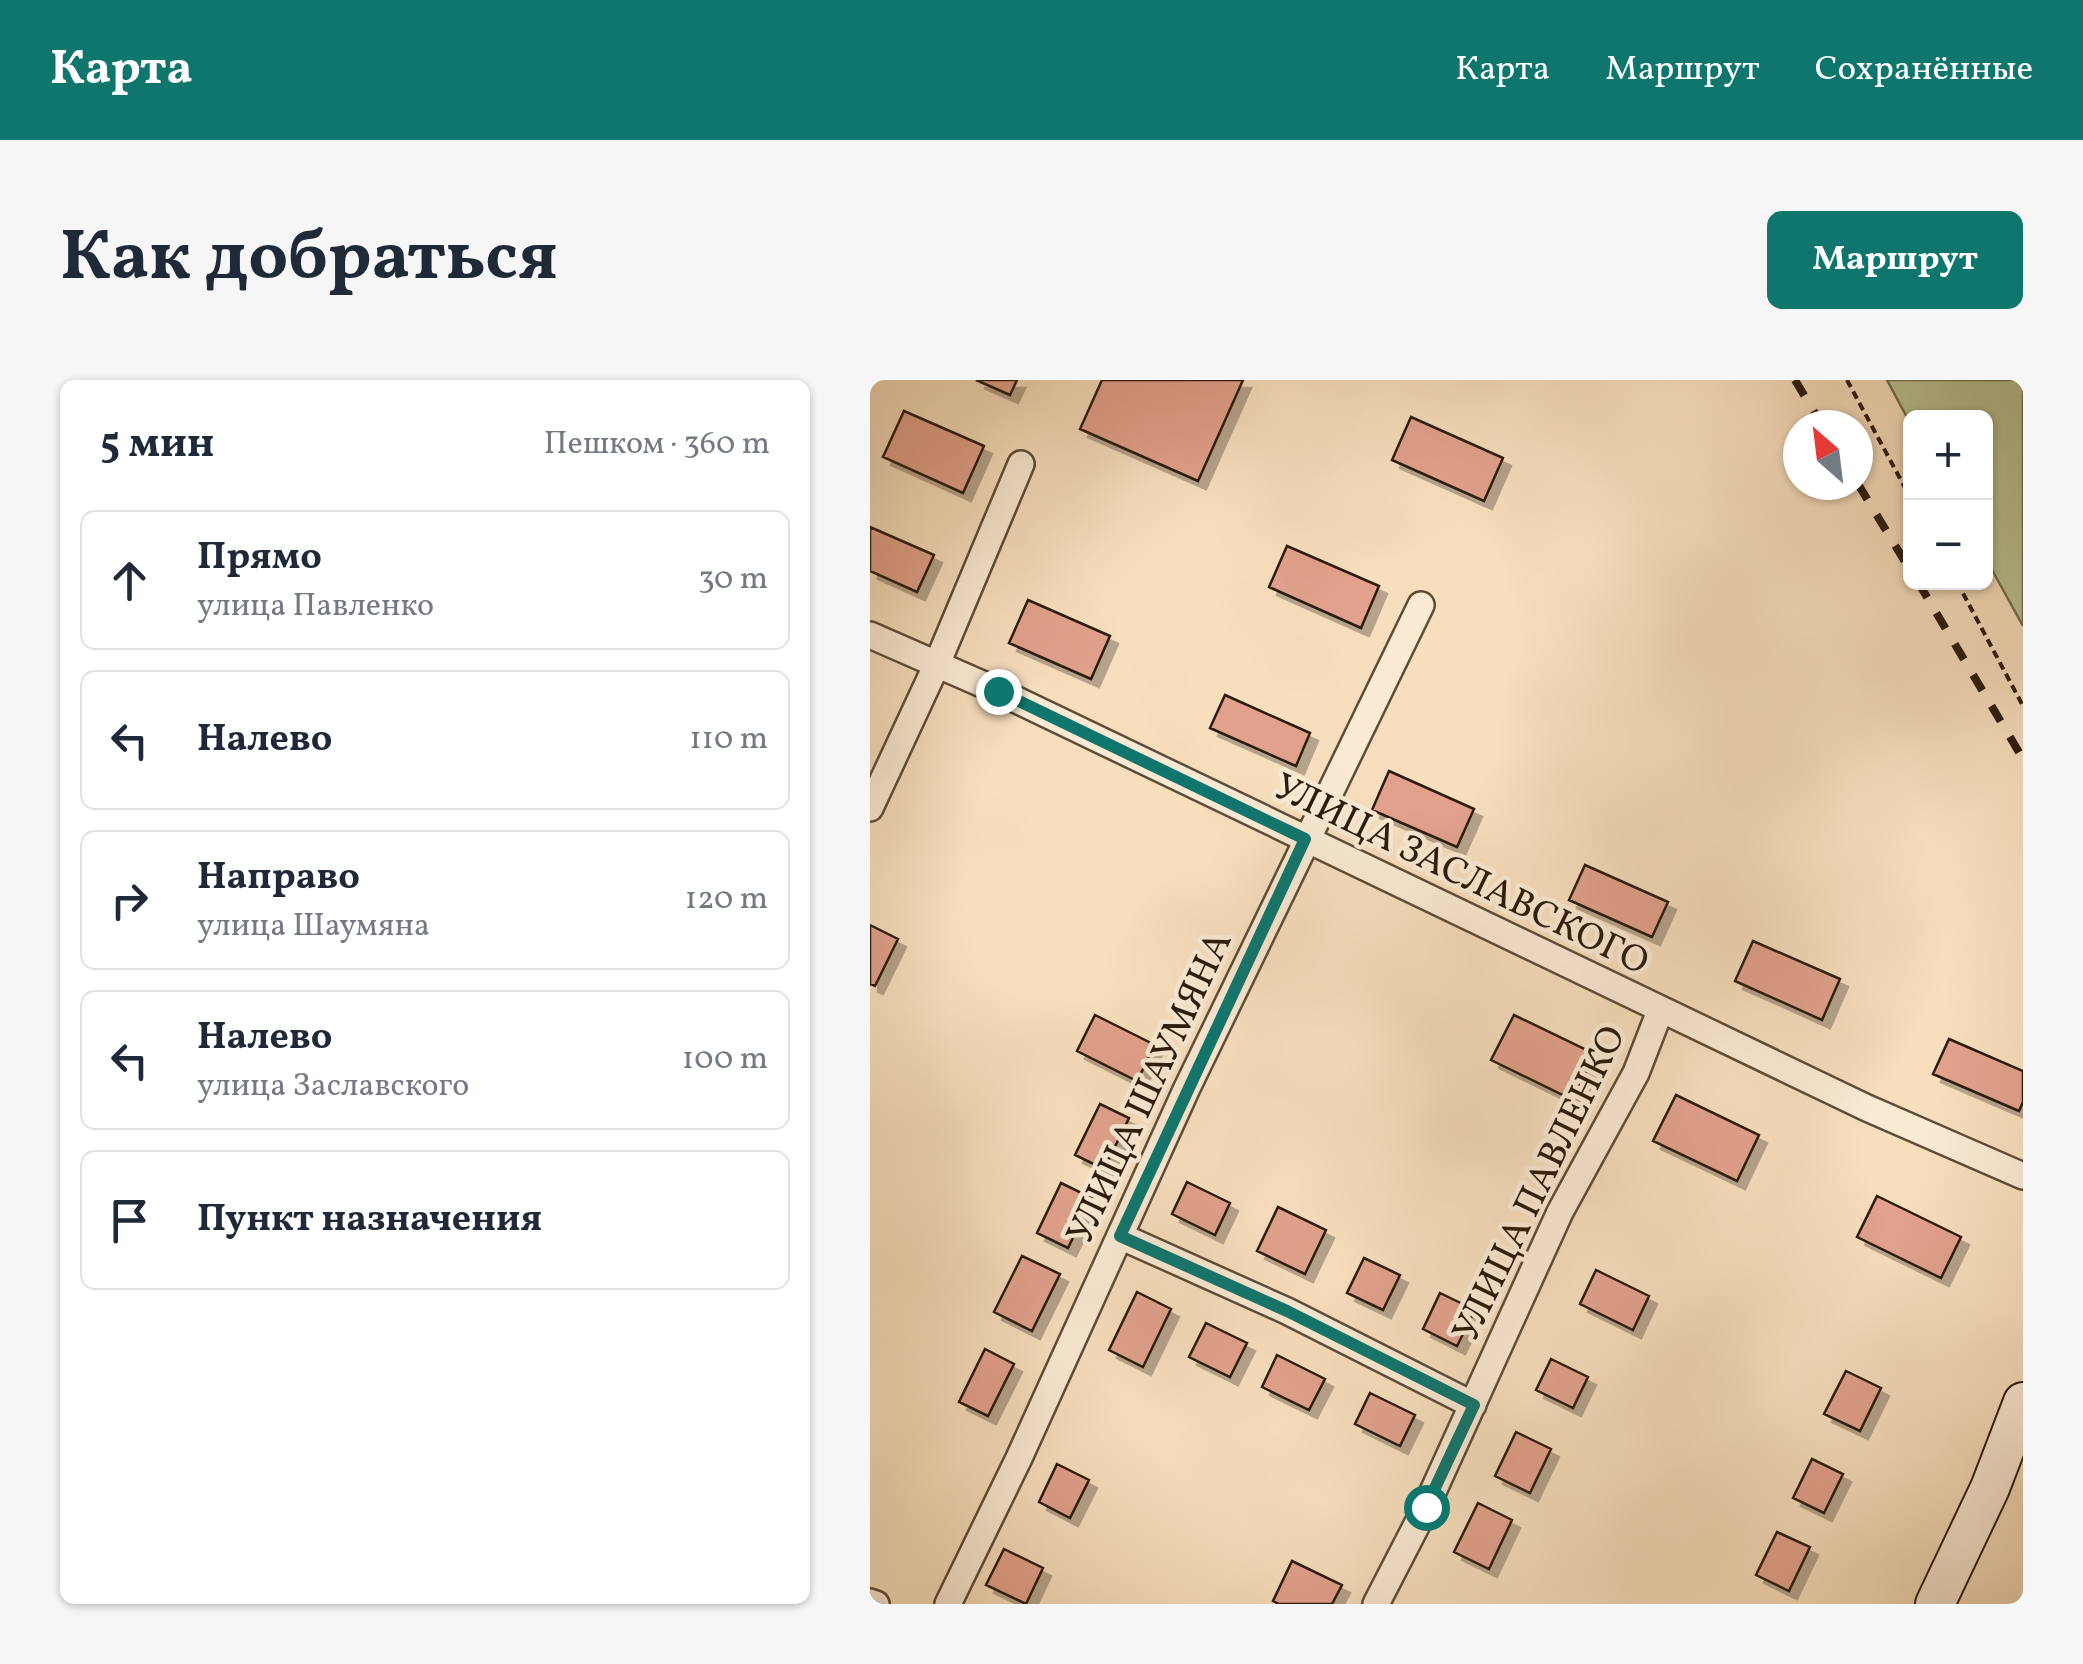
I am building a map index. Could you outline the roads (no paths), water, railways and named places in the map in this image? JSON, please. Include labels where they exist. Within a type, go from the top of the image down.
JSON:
[{"type":"main road","points":[[1935,1604],[1990,1488],[2023,1402]]},
{"type":"street","points":[[870,808],[937,664],[1021,464]]},
{"type":"street","name":"УЛИЦА ШАУМЯНА","points":[[948,1604],[1305,839],[1422,605]]},
{"type":"street","name":"УЛИЦА ЗАСЛАВСКОГО","points":[[870,635],[1867,1108],[2023,1176]]},
{"type":"street","name":"УЛИЦА ПАВЛЕНКО","points":[[1376,1604],[1474,1405],[1560,1212],[1636,1073],[1660,1010]]},
{"type":"street","points":[[1120,1236],[1287,1311],[1474,1405]]},
{"type":"railway","points":[[1795,380],[1813,410]]},
{"type":"railway","points":[[1868,500],[1903,558]]},
{"type":"railway","points":[[1923,590],[2023,759]]}]
